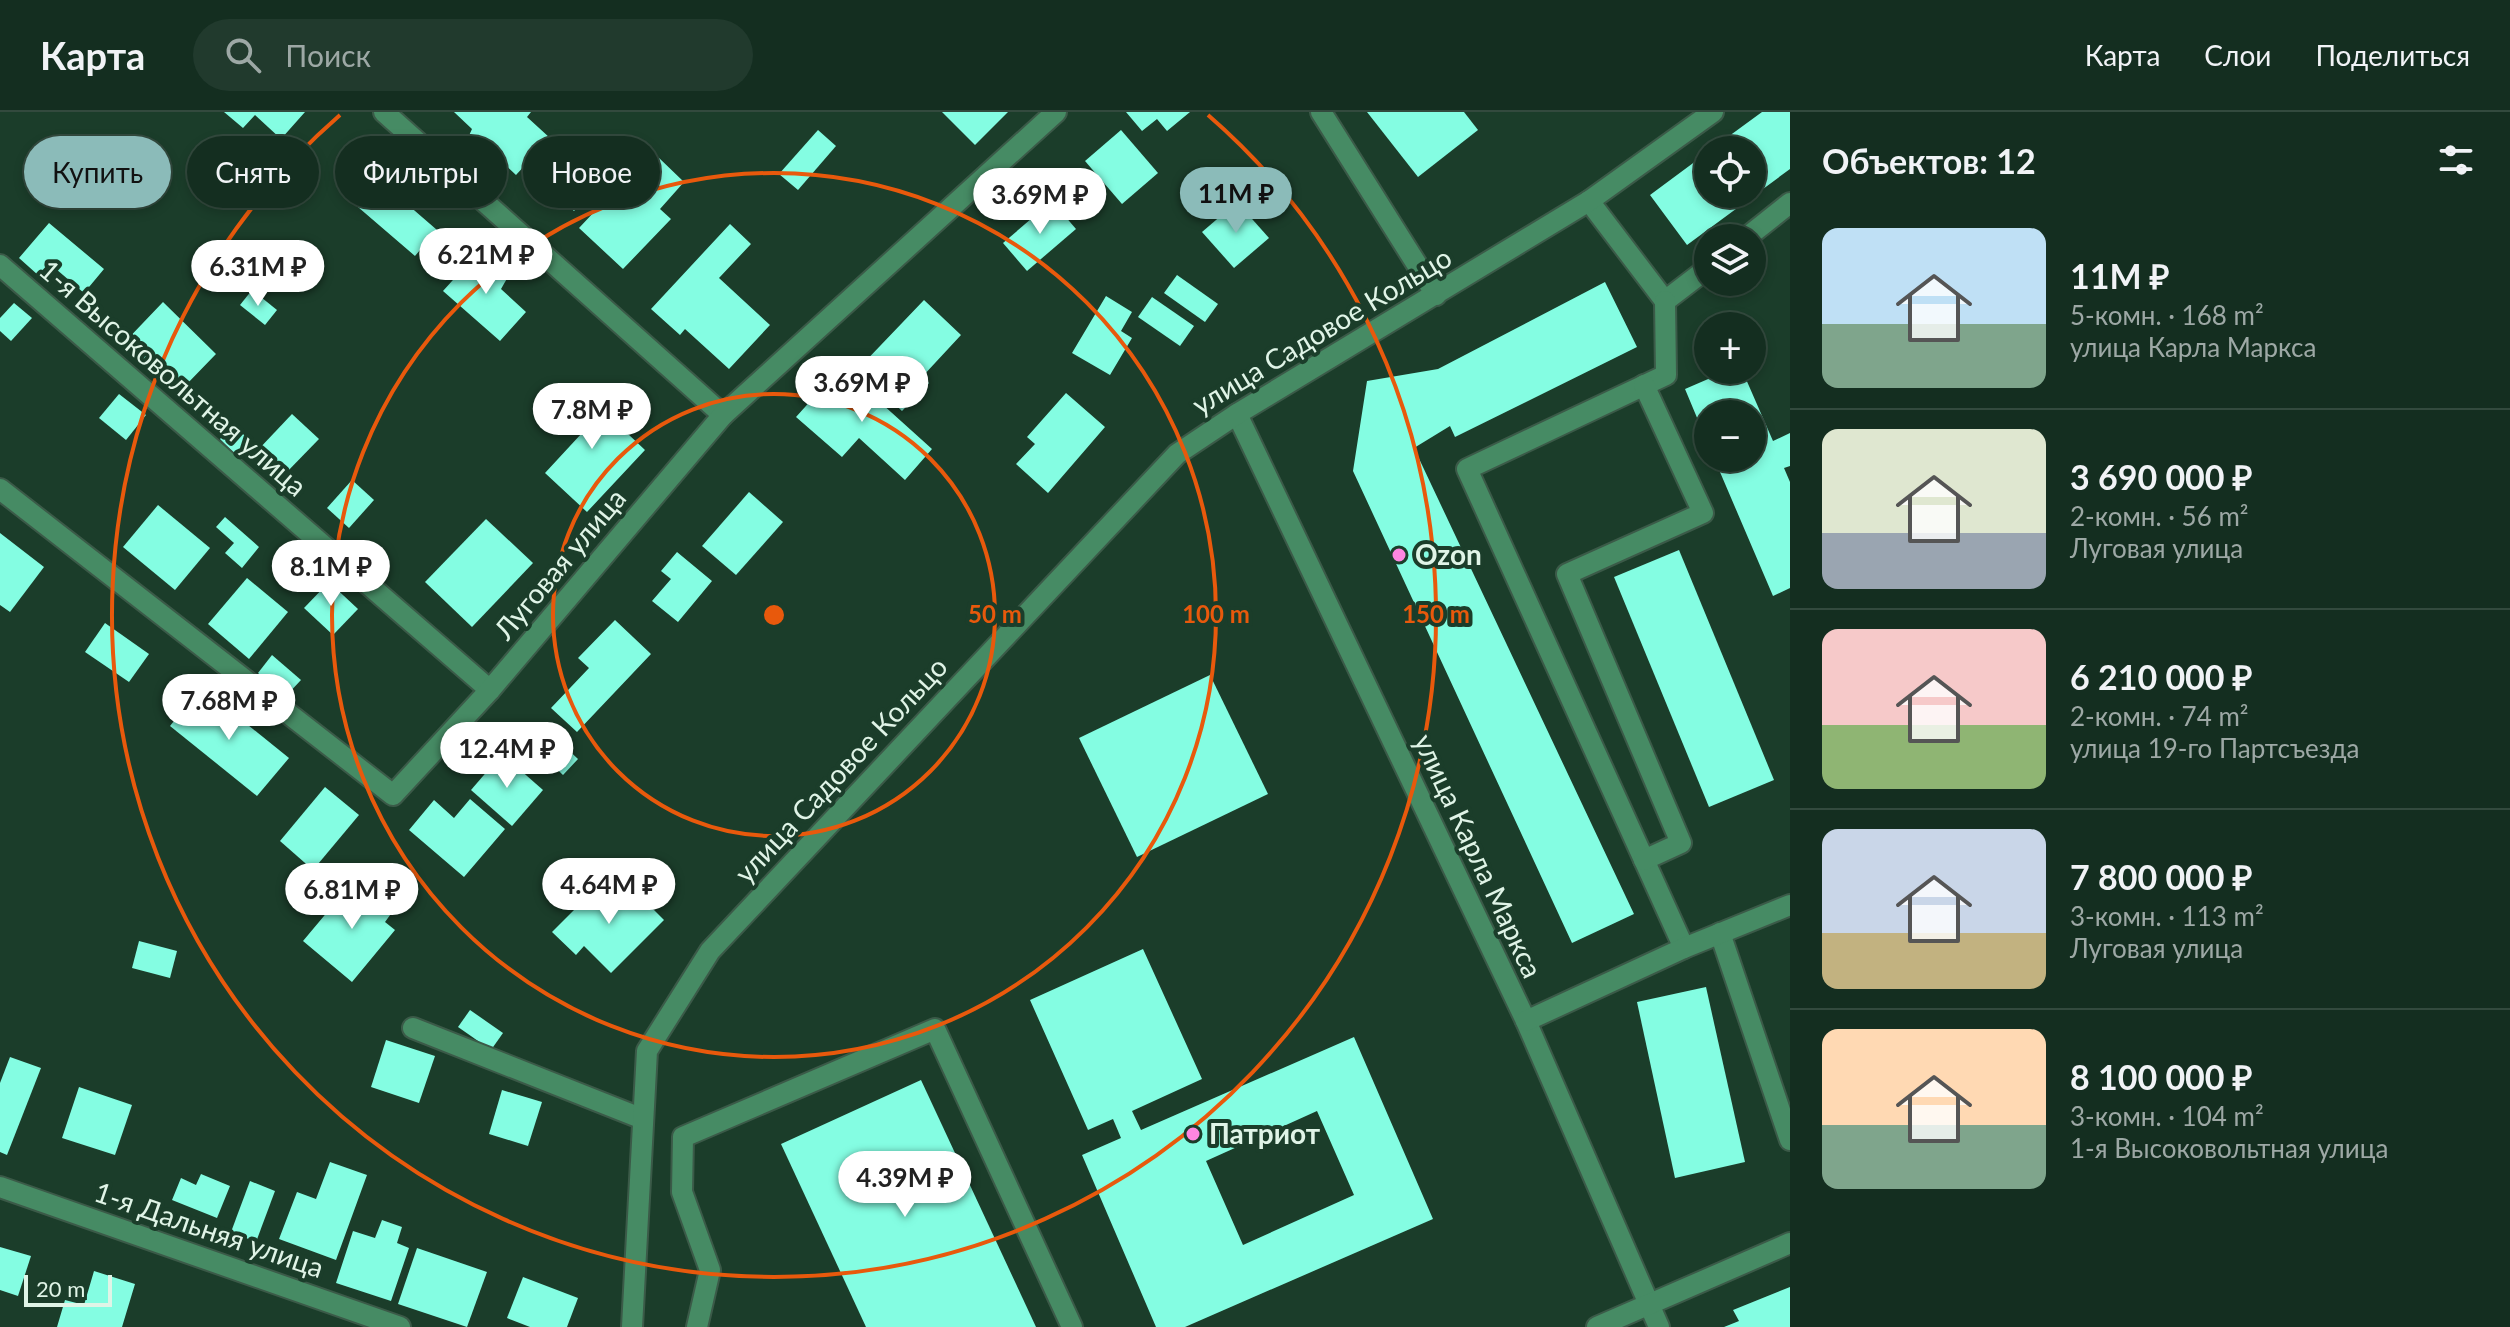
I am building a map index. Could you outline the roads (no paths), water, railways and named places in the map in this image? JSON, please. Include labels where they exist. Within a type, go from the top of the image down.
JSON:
[{"type":"street","points":[[384,112],[723,415]]},
{"type":"street","name":"Луговая улица","points":[[0,489],[393,795],[490,690],[723,415],[1056,112]]},
{"type":"street","points":[[1321,112],[1436,295]]},
{"type":"street","name":"улица Садовое Кольцо","points":[[632,1327],[647,1051],[710,951],[1177,454],[1237,414],[1589,201],[1713,112]]},
{"type":"street","points":[[1589,201],[1665,301],[1666,375],[1467,469],[1684,948]]},
{"type":"street","points":[[1764,224],[1790,203]]},
{"type":"street","name":"1-я Высоковольтная улица","points":[[0,265],[490,690]]},
{"type":"street","points":[[1665,301],[1694,279]]},
{"type":"street","points":[[1644,385],[1703,513],[1567,574],[1681,843],[1644,860]]},
{"type":"street","name":"улица Карла Маркса","points":[[1237,414],[1526,1021],[1659,1327]]},
{"type":"street","points":[[1526,1021],[1684,948],[1790,905]]},
{"type":"street","points":[[1720,933],[1790,1140]]},
{"type":"street","points":[[413,1028],[643,1119]]},
{"type":"street","points":[[697,1327],[710,1270],[682,1192],[683,1137],[935,1029],[1072,1327]]},
{"type":"street","name":"1-я Дальняя улица","points":[[0,1187],[400,1327]]},
{"type":"street","points":[[1597,1327],[1790,1243]]},
{"type":"place","name":"Ozon","points":[[1399,555]]},
{"type":"place","name":"Патриот","points":[[1193,1134]]}]
